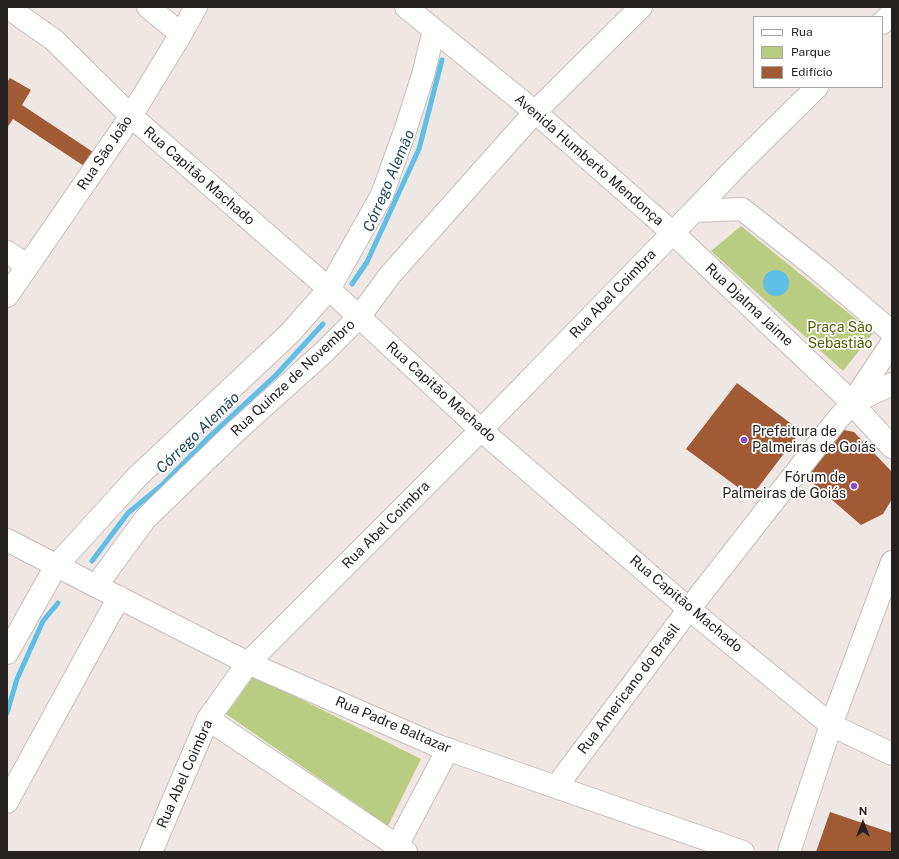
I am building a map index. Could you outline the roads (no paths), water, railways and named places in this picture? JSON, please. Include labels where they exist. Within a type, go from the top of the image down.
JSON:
[{"type":"street","points":[[148,7],[181,34]]},
{"type":"street","name":"Rua São João","points":[[7,296],[131,116],[196,7]]},
{"type":"street","name":"Avenida Humberto Mendonça","points":[[406,7],[535,112],[673,233],[694,211]]},
{"type":"street","name":"Rua Quinze de Novembro","points":[[96,586],[146,518],[234,433],[324,352],[359,317],[390,275],[535,112],[641,7]]},
{"type":"street","name":"Rua Capitão Machado","points":[[7,8],[54,40],[131,116],[329,289],[481,430],[689,609],[831,725],[892,754]]},
{"type":"street","points":[[883,22],[892,13]]},
{"type":"street","points":[[7,653],[56,566],[137,477],[289,334],[329,289],[382,196],[409,120],[423,75],[434,30]]},
{"type":"street","points":[[694,211],[816,88]]},
{"type":"street","points":[[694,211],[742,209],[819,270],[892,332]]},
{"type":"street","name":"Rua Djalma Jaime","points":[[673,233],[852,403],[892,447]]},
{"type":"street","name":"Rua Abel Coimbra","points":[[151,852],[208,719],[248,662],[481,430],[673,233]]},
{"type":"street","points":[[7,252],[28,266]]},
{"type":"street","name":"Rua Americano do Brasil","points":[[556,787],[689,609],[837,420],[852,403],[892,343]]},
{"type":"street","name":"Rua Americano do Brasil","points":[[852,403],[892,384]]},
{"type":"street","name":"Rua Padre Baltazar","points":[[7,540],[248,662],[438,746],[743,852]]},
{"type":"street","points":[[789,852],[831,725],[892,562]]},
{"type":"street","points":[[7,802],[119,597]]},
{"type":"street","points":[[208,719],[402,849],[448,749]]},
{"type":"water","points":[[776,270],[785,274],[789,283],[785,292],[776,296],[767,292],[763,283],[767,274]]},
{"type":"waterway","name":"Córrego Alemão","points":[[352,284],[367,262],[419,149],[442,60]]},
{"type":"waterway","name":"Córrego Alemão","points":[[92,561],[128,513],[162,485],[208,438],[276,375],[323,324]]},
{"type":"waterway","name":"Córrego Alemão","points":[[7,713],[17,679],[43,621],[58,603]]},
{"type":"place","name":"Prefeitura de Palmeiras de Goiás","points":[[744,440]]},
{"type":"place","name":"Fórum de Palmeiras de Goiás","points":[[854,486]]},
{"type":"park label","name":"Praça São Sebastião","points":[[840,336]]}]
